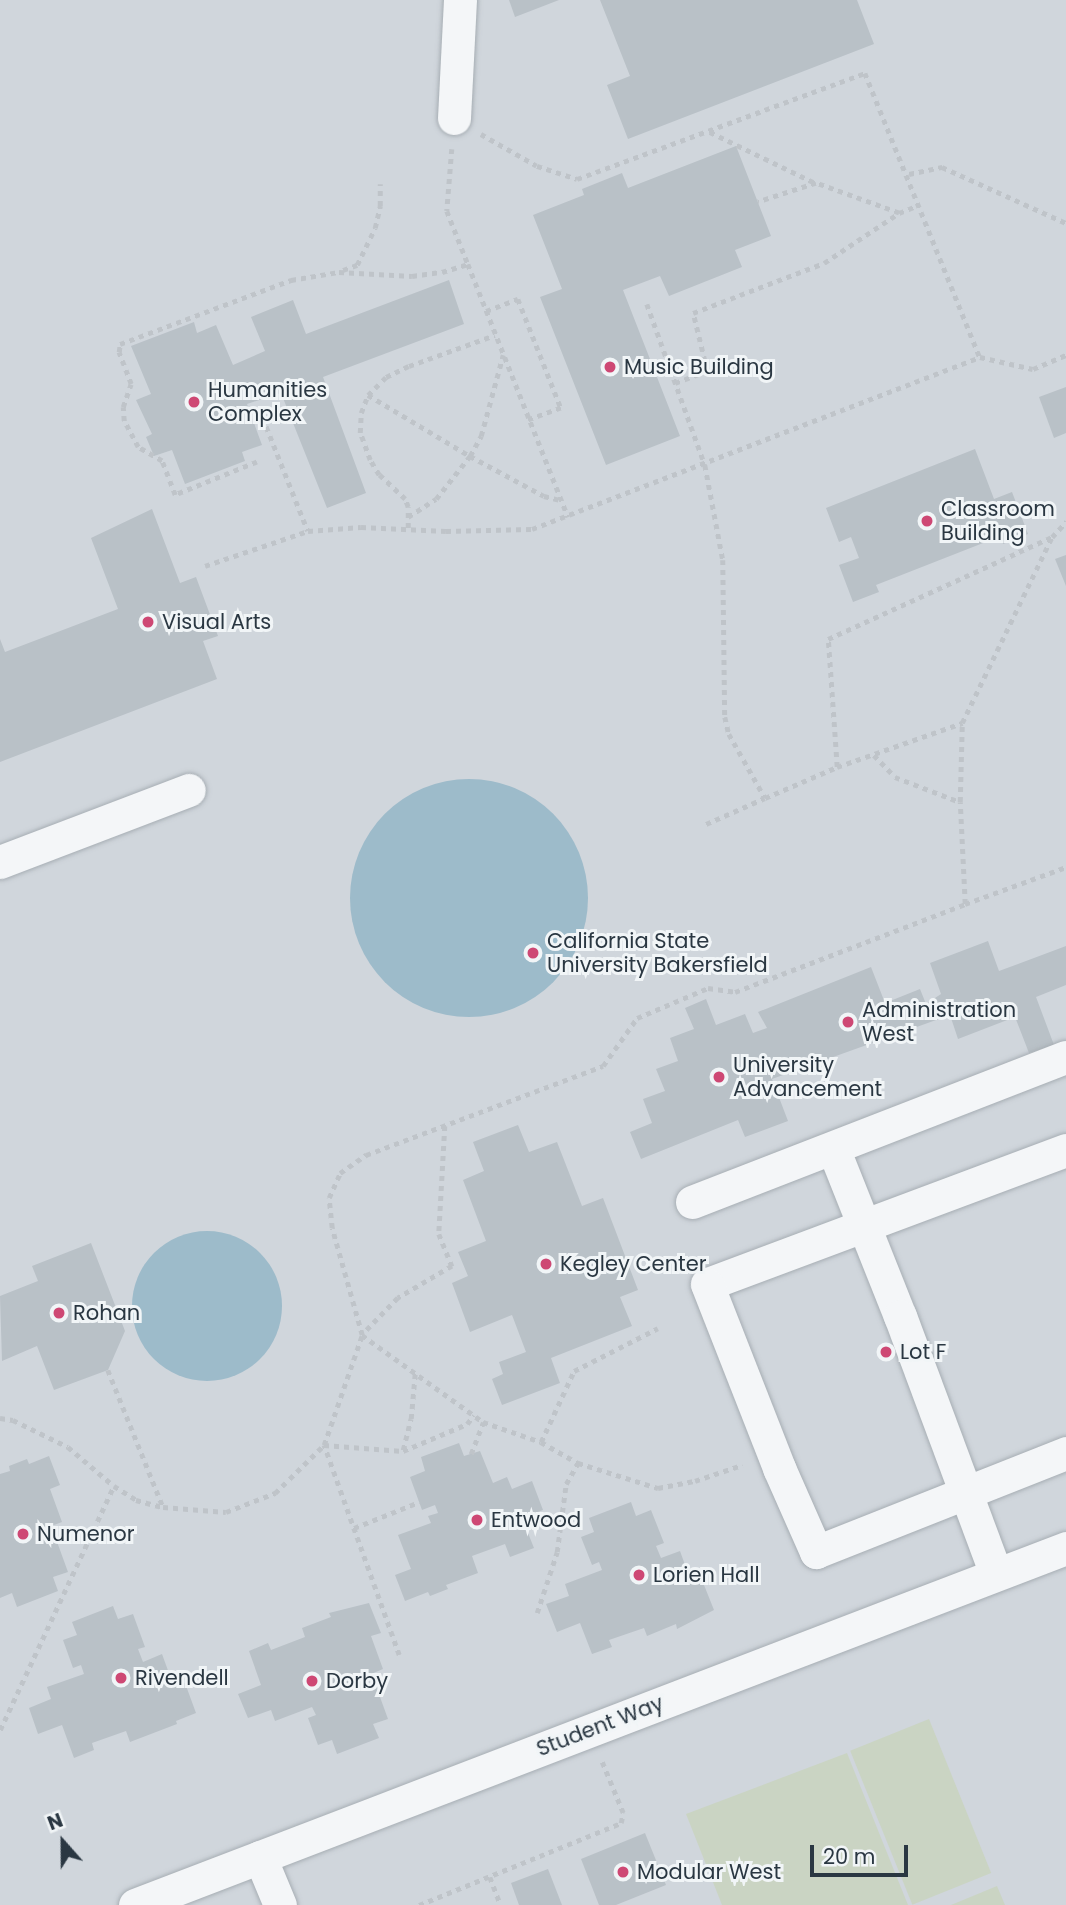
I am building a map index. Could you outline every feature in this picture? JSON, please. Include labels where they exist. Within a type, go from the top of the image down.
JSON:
[{"type":"street","points":[[454,118],[460,0]]},
{"type":"street","points":[[0,862],[189,790]]},
{"type":"street","points":[[692,1202],[1066,1058]]},
{"type":"street","points":[[833,1148],[996,1574]]},
{"type":"street","points":[[1066,1150],[707,1284],[779,1468],[816,1552],[1066,1453]]},
{"type":"street","name":"Student Way","points":[[135,1905],[188,1896],[260,1857],[1066,1548]]},
{"type":"street","points":[[260,1857],[279,1905]]},
{"type":"path","points":[[568,517],[447,211],[454,118],[537,166],[577,179],[865,73],[909,174],[980,356]]},
{"type":"path","points":[[709,132],[816,184],[899,213]]},
{"type":"path","points":[[909,174],[942,167],[1066,223]]},
{"type":"path","points":[[257,461],[175,495],[162,461],[138,447],[124,421],[123,407],[131,384],[118,348],[126,341],[291,280],[339,272],[357,265],[366,250],[380,206],[380,184]]},
{"type":"path","points":[[758,202],[816,184]]},
{"type":"path","points":[[675,383],[707,371],[693,313],[824,263],[899,213],[919,205]]},
{"type":"path","points":[[339,272],[412,276],[442,272],[468,264]]},
{"type":"path","points":[[486,311],[518,299],[561,408],[528,420]]},
{"type":"path","points":[[647,304],[705,465],[723,560],[724,717],[729,734],[765,798]]},
{"type":"path","points":[[408,528],[405,499],[379,475],[360,433],[361,413],[368,395],[386,377],[409,366],[495,335]]},
{"type":"path","points":[[408,517],[436,499],[470,456],[481,436],[503,355]]},
{"type":"path","points":[[205,566],[308,531],[360,527],[446,531],[532,529],[705,465],[980,356],[1032,369],[1066,355]]},
{"type":"path","points":[[368,395],[470,456],[544,496],[561,500]]},
{"type":"path","points":[[259,408],[308,531]]},
{"type":"path","points":[[965,904],[960,803],[962,723],[1052,537],[1066,522]]},
{"type":"path","points":[[837,766],[828,639],[1052,537]]},
{"type":"path","points":[[706,824],[837,766],[962,723]]},
{"type":"path","points":[[874,755],[895,777],[960,803]]},
{"type":"path","points":[[746,1464],[695,1481],[657,1488],[578,1463],[541,1443],[483,1422],[362,1335],[332,1228],[329,1198],[340,1173],[366,1155],[603,1066],[637,1018],[708,988],[736,992],[1066,867]]},
{"type":"path","points":[[0,1418],[13,1420],[68,1447],[114,1486],[136,1500],[163,1507],[226,1512],[275,1493],[324,1444],[362,1335],[398,1298],[452,1266],[439,1234],[445,1126]]},
{"type":"path","points":[[541,1443],[574,1371],[658,1328]]},
{"type":"path","points":[[108,1370],[163,1507]]},
{"type":"path","points":[[403,1451],[411,1419],[415,1372]]},
{"type":"path","points":[[324,1444],[403,1451],[467,1424],[474,1415]]},
{"type":"path","points":[[471,1454],[483,1422]]},
{"type":"path","points":[[324,1444],[399,1655]]},
{"type":"path","points":[[537,1613],[557,1552],[566,1484],[578,1463]]},
{"type":"path","points":[[0,1730],[114,1486]]},
{"type":"path","points":[[354,1528],[419,1502]]},
{"type":"path","points":[[419,1905],[621,1823],[623,1813],[601,1761]]},
{"type":"path","points":[[490,1877],[501,1905]]},
{"type":"shaded area","name":"California State University Bakersfield","points":[[0,0],[1066,0],[1066,1905],[0,1905]]},
{"type":"green space","points":[[929,1719],[991,1873],[912,1905],[850,1751]]},
{"type":"green space","points":[[847,1753],[908,1905],[722,1905],[686,1814]]},
{"type":"green space","points":[[997,1886],[1005,1905],[951,1905]]},
{"type":"water","points":[[469,779],[492,782],[525,793],[553,814],[574,842],[585,875],[588,898],[585,921],[574,954],[553,982],[525,1003],[492,1014],[469,1017],[446,1014],[413,1003],[385,982],[364,954],[353,921],[350,898],[353,875],[364,842],[385,814],[413,793],[446,782]]},
{"type":"water","points":[[207,1231],[236,1236],[260,1253],[277,1277],[282,1306],[277,1335],[260,1359],[236,1376],[207,1381],[178,1376],[154,1359],[137,1335],[132,1306],[137,1277],[154,1253],[178,1236]]},
{"type":"building","points":[[509,0],[559,0],[515,17]]},
{"type":"building","points":[[600,0],[857,0],[874,44],[628,139],[607,85],[630,76]]},
{"type":"building","name":"Music Building","points":[[736,146],[771,236],[735,250],[742,267],[669,296],[660,276],[623,290],[680,436],[606,465],[540,297],[562,289],[533,215],[584,195],[582,189],[622,173],[628,188]]},
{"type":"building","points":[[449,280],[464,324],[323,377],[366,493],[327,508],[281,393],[247,404],[262,445],[242,452],[245,461],[185,484],[172,450],[154,456],[146,437],[152,434],[136,400],[151,394],[131,346],[194,322],[197,333],[216,325],[233,365],[265,351],[251,317],[293,300],[306,334]]},
{"type":"building","points":[[1066,387],[1066,433],[1054,438],[1039,397]]},
{"type":"building","name":"Classroom Building","points":[[975,449],[994,499],[1012,492],[1028,534],[1003,544],[1001,536],[876,585],[879,592],[853,602],[839,565],[859,558],[851,537],[839,542],[826,508]]},
{"type":"building","name":"Visual Arts","points":[[152,509],[180,583],[196,577],[218,636],[203,641],[217,679],[0,762],[0,639],[5,652],[118,609],[91,538]]},
{"type":"building","points":[[1066,555],[1066,586],[1055,559]]},
{"type":"building","points":[[988,941],[999,971],[1066,946],[1066,985],[1036,997],[1054,1045],[1029,1053],[1015,1017],[958,1039],[950,1015],[772,1079],[788,1121],[745,1137],[738,1120],[641,1159],[630,1132],[652,1123],[643,1099],[665,1091],[656,1069],[678,1061],[670,1038],[694,1029],[685,1008],[706,999],[716,1025],[745,1014],[753,1033],[767,1028],[758,1012],[871,967],[885,1003],[920,989],[926,1004],[941,994],[930,963]]},
{"type":"building","name":"Kegley Center","points":[[518,1125],[529,1152],[557,1142],[582,1206],[603,1198],[638,1290],[620,1297],[632,1326],[551,1358],[560,1383],[502,1405],[492,1379],[503,1374],[499,1362],[526,1352],[512,1315],[470,1332],[452,1283],[468,1276],[458,1252],[486,1241],[463,1180],[484,1171],[473,1142]]},
{"type":"building","name":"Rohan","points":[[91,1243],[125,1331],[108,1370],[54,1390],[37,1346],[2,1361],[0,1296],[38,1281],[32,1266]]},
{"type":"building","name":"Entwood","points":[[459,1443],[464,1456],[480,1451],[493,1483],[507,1477],[512,1489],[532,1481],[543,1510],[522,1518],[534,1548],[510,1557],[505,1544],[472,1556],[478,1573],[446,1585],[448,1589],[430,1596],[428,1592],[405,1601],[395,1575],[411,1569],[398,1535],[431,1523],[428,1516],[438,1513],[435,1505],[422,1510],[410,1477],[425,1471],[421,1457]]},
{"type":"building","name":"Numenor","points":[[49,1456],[60,1485],[50,1489],[62,1522],[43,1529],[48,1542],[56,1539],[68,1572],[53,1577],[58,1591],[17,1607],[12,1593],[0,1598],[0,1474],[10,1471],[9,1466],[27,1459],[29,1464]]},
{"type":"building","name":"Lorien Hall","points":[[631,1502],[636,1516],[651,1510],[664,1543],[656,1546],[661,1558],[680,1551],[692,1584],[702,1580],[714,1610],[677,1629],[676,1624],[647,1636],[644,1628],[609,1640],[612,1647],[592,1654],[580,1623],[557,1632],[546,1604],[569,1596],[565,1584],[602,1570],[599,1562],[592,1565],[581,1537],[594,1532],[589,1518]]},
{"type":"building","name":"Dorby","points":[[369,1603],[381,1633],[371,1636],[383,1669],[364,1677],[368,1689],[376,1686],[388,1719],[373,1724],[379,1738],[337,1754],[332,1740],[318,1745],[308,1718],[316,1715],[312,1707],[275,1721],[271,1710],[248,1718],[238,1694],[261,1685],[249,1651],[268,1643],[271,1650],[305,1637],[302,1628],[331,1617],[329,1613]]},
{"type":"building","name":"Rivendell","points":[[113,1606],[118,1619],[133,1614],[145,1647],[138,1649],[143,1662],[162,1654],[174,1687],[185,1683],[196,1713],[176,1721],[177,1724],[130,1742],[126,1731],[92,1743],[94,1750],[74,1758],[62,1725],[38,1734],[29,1708],[51,1699],[47,1687],[84,1674],[81,1665],[73,1668],[63,1640],[77,1635],[72,1622]]},
{"type":"building","name":"Modular West","points":[[645,1833],[666,1885],[616,1905],[599,1905],[581,1859]]},
{"type":"building","points":[[548,1869],[562,1905],[519,1905],[511,1883]]},
{"type":"place","name":"Music Building","points":[[610,367]]},
{"type":"place","name":"Humanities Complex","points":[[194,402]]},
{"type":"place","name":"Classroom Building","points":[[927,521]]},
{"type":"place","name":"Visual Arts","points":[[148,622]]},
{"type":"place","name":"California State University Bakersfield","points":[[533,953]]},
{"type":"place","name":"Administration West","points":[[848,1022]]},
{"type":"place","name":"University Advancement","points":[[719,1077]]},
{"type":"place","name":"Kegley Center","points":[[546,1264]]},
{"type":"place","name":"Rohan","points":[[59,1313]]},
{"type":"place","name":"Lot F","points":[[886,1352]]},
{"type":"place","name":"Entwood","points":[[477,1520]]},
{"type":"place","name":"Numenor","points":[[23,1534]]},
{"type":"place","name":"Lorien Hall","points":[[639,1575]]},
{"type":"place","name":"Rivendell","points":[[121,1678]]},
{"type":"place","name":"Dorby","points":[[312,1681]]},
{"type":"place","name":"Modular West","points":[[623,1872]]}]
